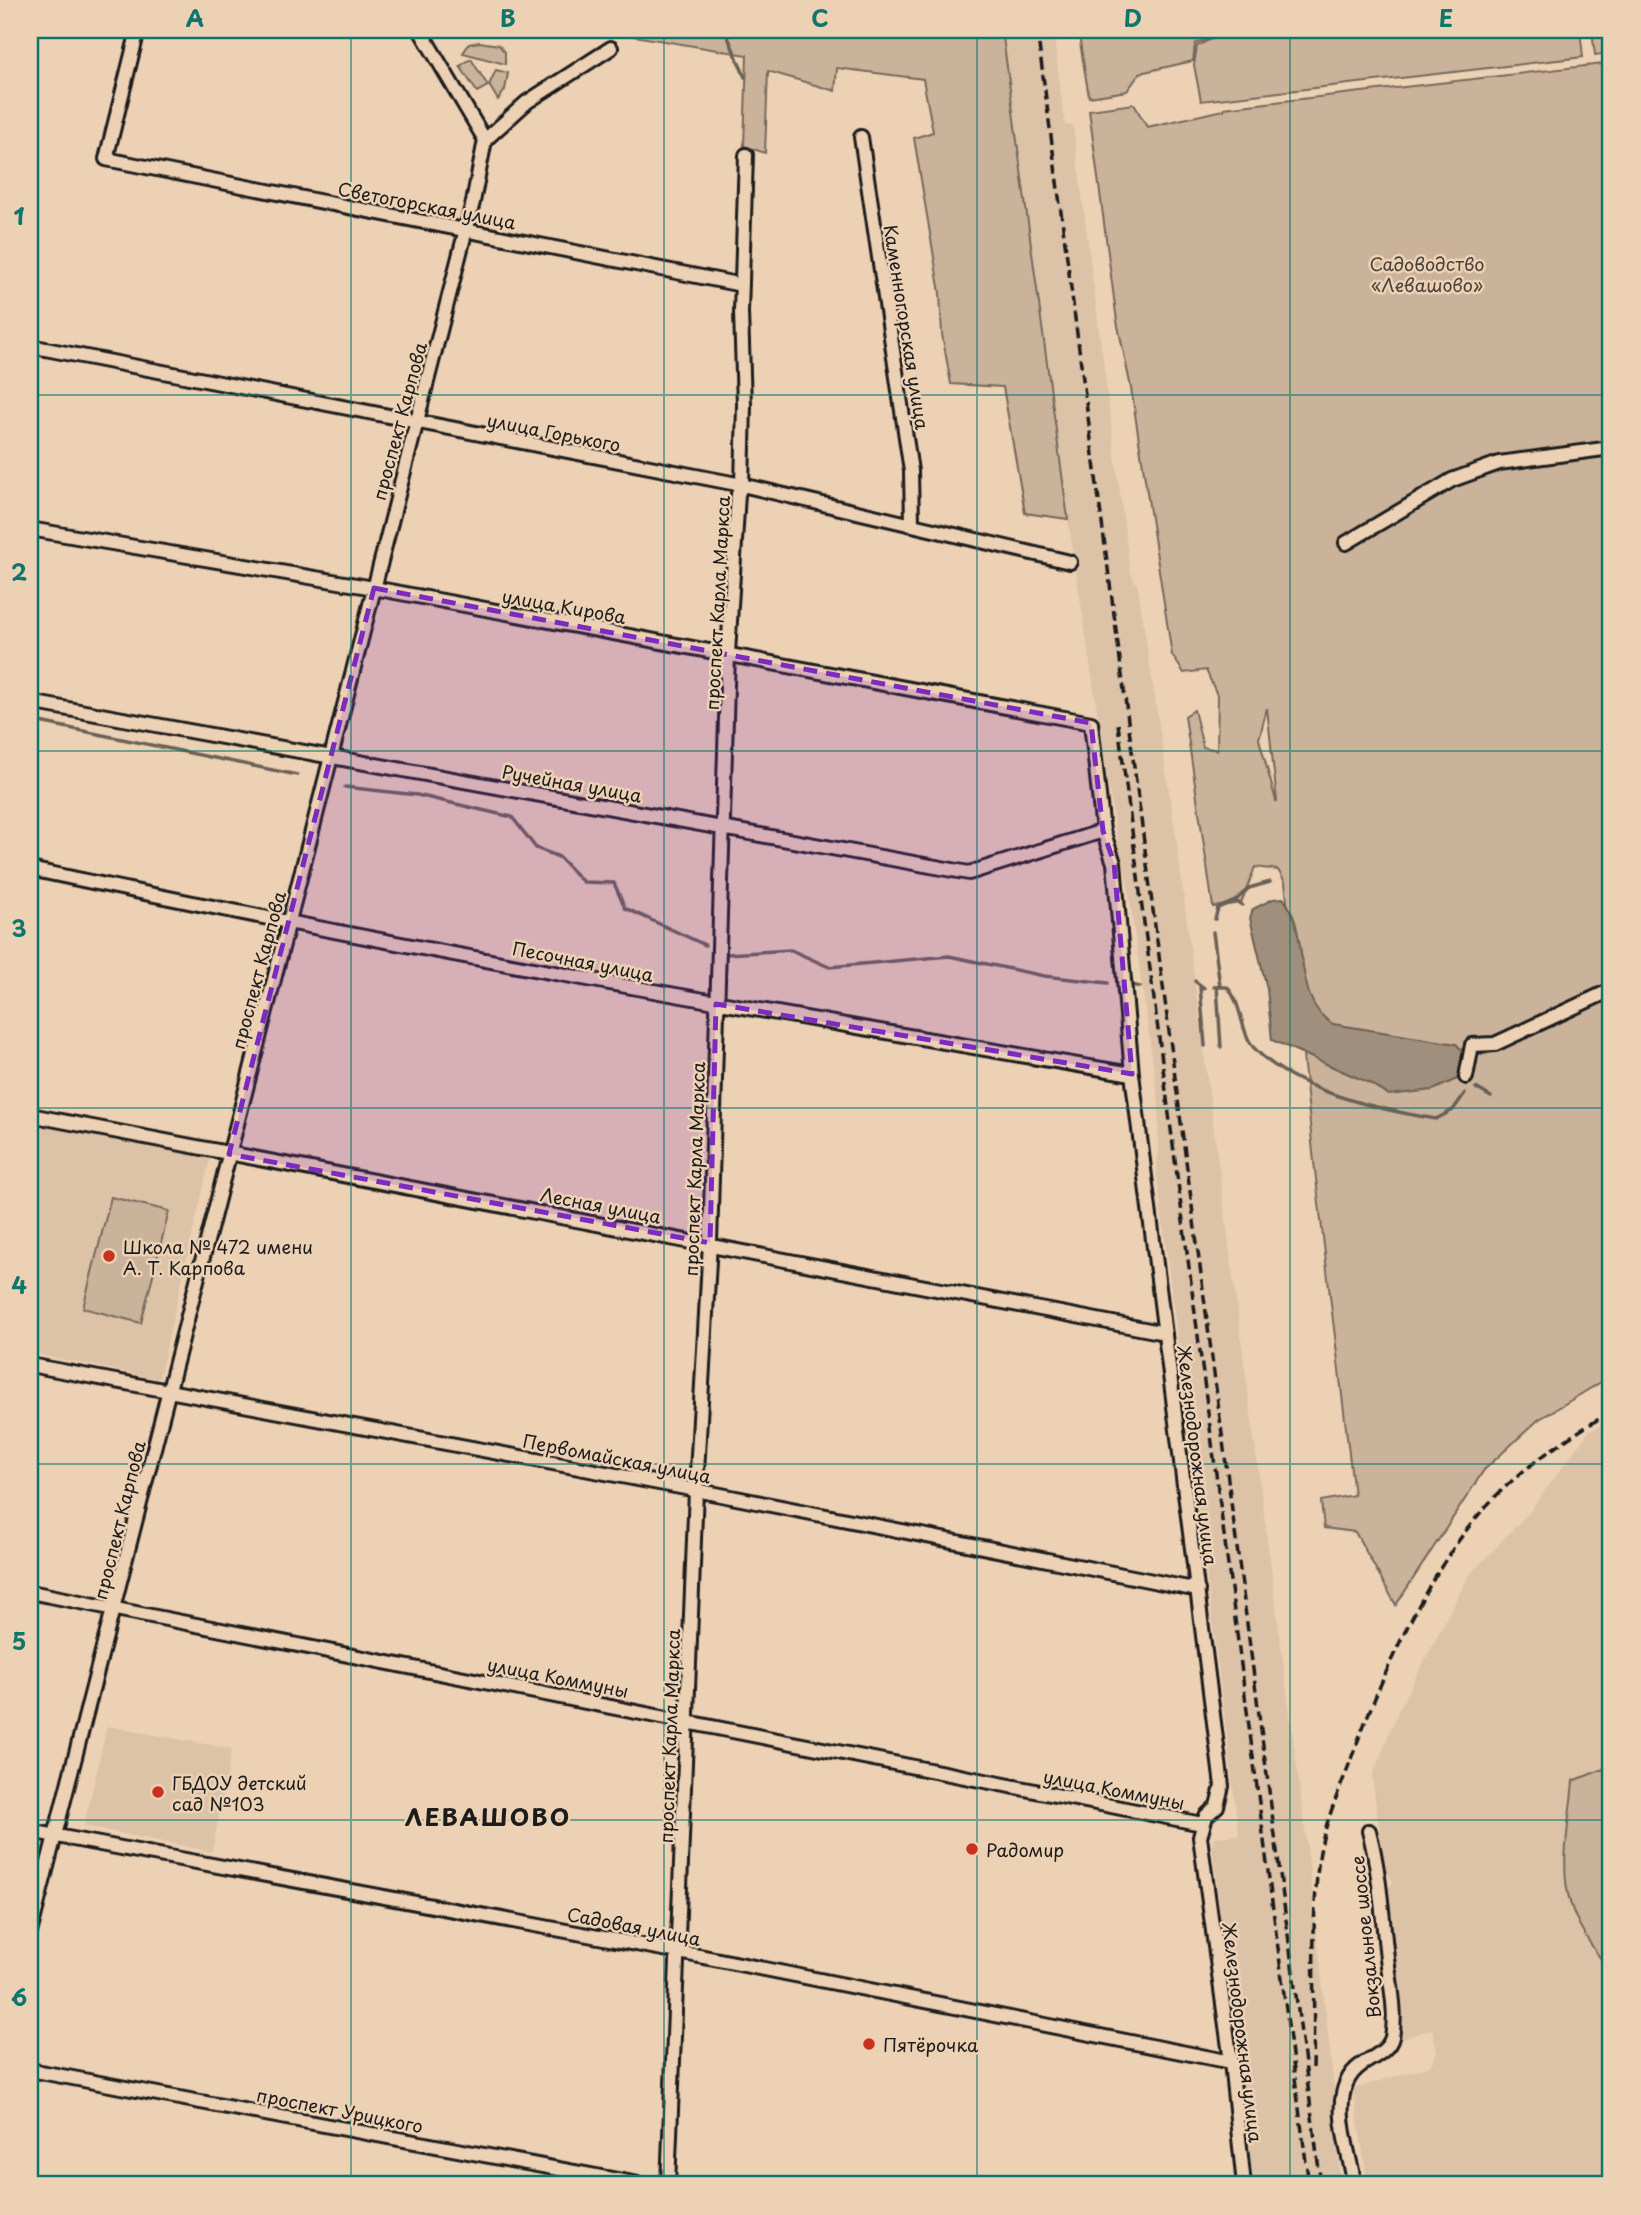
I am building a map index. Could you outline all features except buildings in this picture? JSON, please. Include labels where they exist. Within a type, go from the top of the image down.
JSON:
[{"type":"street","name":"Светогорская улица","points":[[138,30],[106,159],[742,285]]},
{"type":"street","points":[[419,30],[485,140],[527,102],[611,48]]},
{"type":"street","name":"Каменногорская улица","points":[[861,137],[911,471],[912,523]]},
{"type":"street","name":"проспект Карпова","points":[[30,1933],[466,231],[485,140]]},
{"type":"street","name":"проспект Карла Маркса","points":[[668,2185],[696,1490],[710,1243],[716,1004],[725,828],[728,653],[738,494],[742,485],[742,285],[746,155]]},
{"type":"street","name":"улица Горького","points":[[30,346],[416,424],[742,485],[1070,562]]},
{"type":"street","points":[[1346,543],[1452,480],[1499,463],[1611,448]]},
{"type":"street","name":"улица Кирова","points":[[30,529],[373,588],[1091,723]]},
{"type":"street","name":"Ручейная улица","points":[[30,702],[331,759],[969,873],[1104,831]]},
{"type":"street","name":"Железнодорожная улица","points":[[1091,723],[1104,831],[1114,863],[1132,1074],[1222,1786],[1217,1806],[1202,1824],[1200,1837],[1231,2062],[1244,2185]]},
{"type":"street","name":"Песочная улица","points":[[30,869],[289,924],[716,1004],[1132,1074]]},
{"type":"street","points":[[1466,1077],[1472,1045],[1495,1044],[1611,990]]},
{"type":"street","name":"Лесная улица","points":[[30,1115],[710,1243],[1165,1333]]},
{"type":"street","name":"Первомайская улица","points":[[30,1365],[696,1490],[1198,1590]]},
{"type":"street","name":"улица Коммуны","points":[[30,1592],[1202,1824]]},
{"type":"street","name":"Садовая улица","points":[[30,1831],[679,1952],[1231,2062]]},
{"type":"street","name":"Вокзальное шоссе","points":[[1355,2185],[1343,2115],[1342,2089],[1354,2070],[1386,2048],[1392,2038],[1392,2001],[1379,1869],[1369,1831]]},
{"type":"street","name":"проспект Урицкого","points":[[30,2070],[644,2185]]},
{"type":"highlighted area","points":[[374,588],[1091,723],[1103,831],[1114,863],[1132,1074],[716,1004],[710,1243],[229,1154]]},
{"type":"shaded area","points":[[1002,30],[1053,30],[1065,125],[1073,125],[1130,571],[1138,587],[1175,830],[1305,1829],[1335,2096],[1340,2185],[1254,2185],[1212,1845],[1215,1837],[1239,1835],[1157,1176],[1159,1106],[1126,874],[1121,868],[1068,519]]},
{"type":"shaded area","points":[[1283,898],[1297,929],[1311,999],[1320,1013],[1333,1024],[1456,1044],[1467,1055],[1457,1079],[1433,1090],[1389,1095],[1369,1083],[1272,1040],[1267,989],[1250,918],[1253,909],[1273,899]]},
{"type":"shaded area","name":"Школа № 472 имени А. Т. Карпова","points":[[30,1123],[210,1159],[159,1379],[30,1353]]},
{"type":"shaded area","points":[[1611,1421],[1611,1802],[1568,1811],[1568,1841],[1593,1949],[1611,1973],[1611,2185],[1368,2185],[1353,2089],[1430,2066],[1437,2052],[1432,2029],[1397,2041],[1397,1995],[1385,1889],[1394,1883],[1385,1870],[1372,1777],[1399,1709],[1468,1577],[1530,1511],[1589,1431]]},
{"type":"shaded area","name":"ГБДОУ детский сад №103","points":[[107,1726],[232,1749],[212,1852],[84,1826]]},
{"type":"green space","points":[[599,30],[1002,30],[1068,519],[1025,513],[1003,387],[951,384],[942,334],[940,293],[914,138],[933,132],[923,79],[837,68],[835,91],[768,71],[765,153],[744,146],[747,55]]},
{"type":"green space","points":[[1078,30],[1226,30],[1195,44],[1193,61],[1140,73],[1127,91],[1089,97]]},
{"type":"green space","points":[[1229,30],[1580,30],[1583,57],[1201,101],[1194,65],[1197,46]]},
{"type":"green space","points":[[1592,30],[1611,30],[1611,53],[1595,55]]},
{"type":"green space","points":[[479,42],[499,45],[505,52],[505,64],[463,53],[469,44]]},
{"type":"green space","points":[[471,59],[488,86],[477,92],[460,66]]},
{"type":"green space","name":"Садоводство «Левашово»","points":[[1611,63],[1611,1376],[1538,1420],[1484,1470],[1396,1605],[1355,1532],[1324,1528],[1321,1501],[1354,1495],[1314,1162],[1285,882],[1278,870],[1255,867],[1241,903],[1213,907],[1185,716],[1194,710],[1203,747],[1217,750],[1218,697],[1206,670],[1184,673],[1172,655],[1131,388],[1117,321],[1089,110],[1134,104],[1147,127],[1224,108]],"holes":[[[1267,708],[1277,801],[1259,739]]]},
{"type":"green space","points":[[496,70],[508,73],[505,90],[498,100],[489,85]]},
{"type":"green space","points":[[111,1197],[169,1211],[141,1323],[83,1308]]},
{"type":"green space","points":[[1611,1766],[1611,1973],[1573,1911],[1567,1888],[1565,1857],[1573,1781]]},
{"type":"waterway","points":[[725,30],[745,77]]},
{"type":"waterway","points":[[30,720],[297,775]]},
{"type":"waterway","points":[[345,787],[417,795],[512,817],[536,848],[559,857],[583,882],[614,883],[625,908],[705,945]]},
{"type":"waterway","points":[[1235,901],[1249,888],[1270,882]]},
{"type":"waterway","points":[[1215,919],[1218,908],[1235,901],[1242,905]]},
{"type":"waterway","points":[[1213,932],[1220,986]]},
{"type":"waterway","points":[[727,954],[791,950],[829,967],[949,956],[1044,976],[1108,983]]},
{"type":"waterway","points":[[1195,981],[1204,988]]},
{"type":"waterway","points":[[1132,985],[1140,987]]},
{"type":"waterway","points":[[1200,986],[1205,1046]]},
{"type":"waterway","points":[[1217,986],[1221,1047]]},
{"type":"waterway","points":[[1214,987],[1227,987],[1232,994],[1247,1036],[1256,1050],[1273,1065],[1316,1088],[1365,1104],[1436,1119],[1453,1110],[1465,1093]]},
{"type":"waterway","points":[[1477,1055],[1502,1049]]},
{"type":"waterway","points":[[1476,1088],[1491,1097]]},
{"type":"railway","points":[[1037,30],[1321,2185]]},
{"type":"railway","points":[[1118,724],[1309,2185]]},
{"type":"railway","points":[[1313,2068],[1315,1915],[1320,1854],[1333,1805],[1390,1664],[1446,1558],[1492,1500],[1548,1452],[1611,1412]]},
{"type":"place","name":"Школа № 472 имени А. Т. Карпова","points":[[109,1256]]},
{"type":"place","name":"ГБДОУ детский сад №103","points":[[158,1792]]},
{"type":"place","name":"Радомир","points":[[972,1849]]},
{"type":"place","name":"Пятёрочка","points":[[869,2044]]},
{"type":"district","name":"ЛЕВАШОВО","points":[[488,1816]]}]
